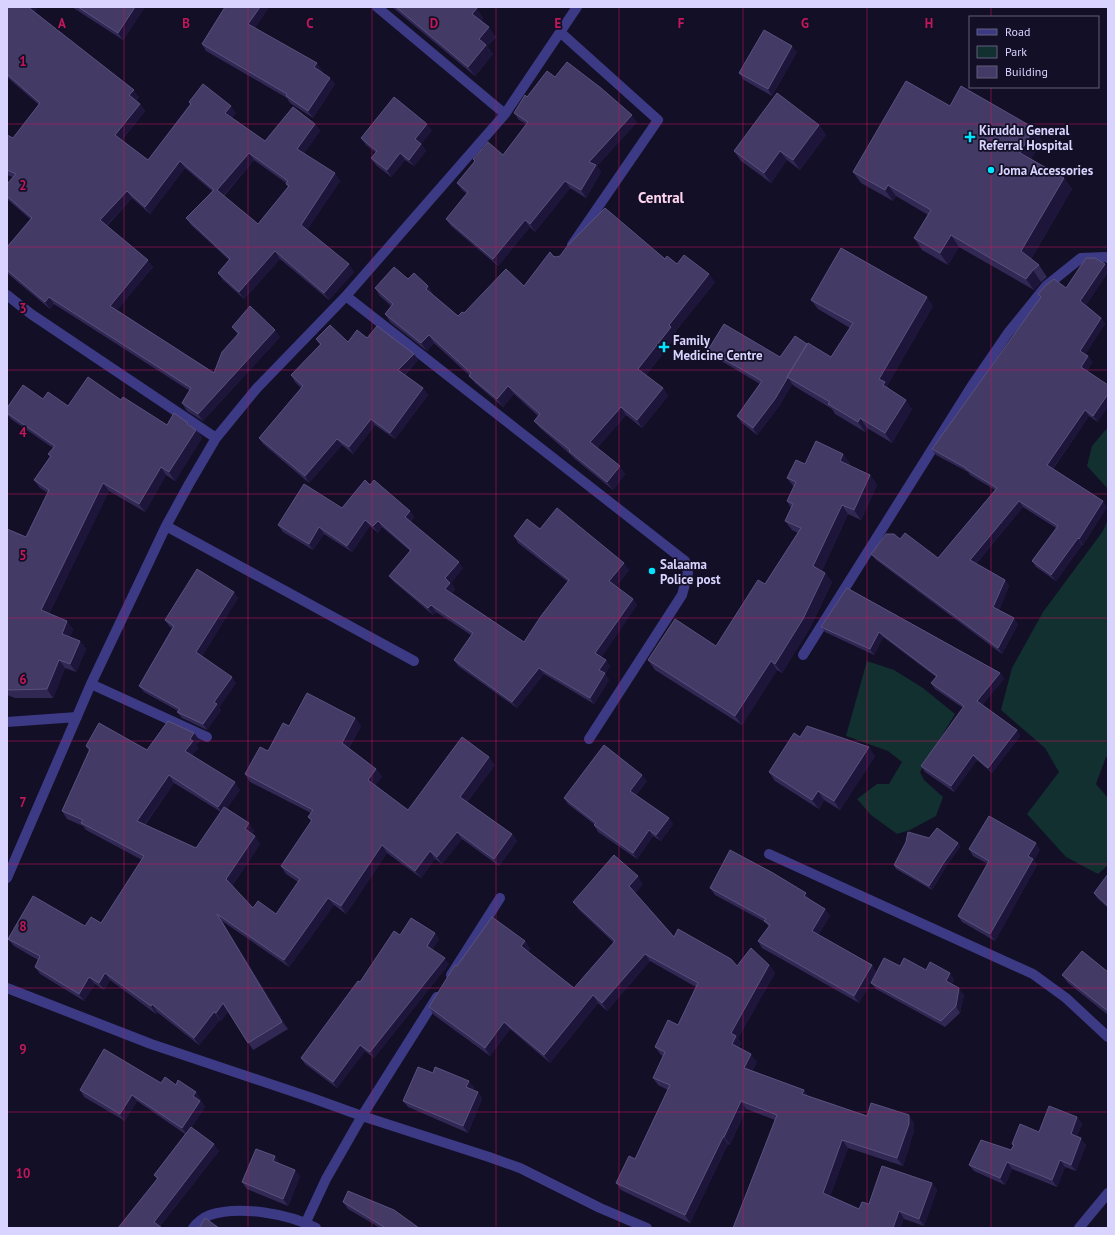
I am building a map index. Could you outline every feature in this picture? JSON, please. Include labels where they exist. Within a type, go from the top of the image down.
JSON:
[{"type":"street","points":[[377,7],[505,114]]},
{"type":"street","points":[[7,878],[76,717],[166,526],[216,438],[257,388],[346,296],[505,114],[577,7]]},
{"type":"street","points":[[560,32],[658,120],[567,251]]},
{"type":"street","points":[[803,655],[973,384],[1008,333],[1046,286],[1081,258],[1108,258]]},
{"type":"street","points":[[7,295],[31,314],[216,438]]},
{"type":"street","points":[[346,296],[685,561],[688,573],[682,595],[588,739]]},
{"type":"street","points":[[166,526],[414,661]]},
{"type":"street","points":[[91,684],[207,737]]},
{"type":"street","points":[[7,722],[76,717]]},
{"type":"street","points":[[769,854],[1033,974],[1066,998],[1108,1037]]},
{"type":"street","points":[[306,1222],[326,1179],[362,1116],[500,898]]},
{"type":"street","points":[[7,988],[151,1044],[520,1168],[600,1208],[647,1228]]},
{"type":"street","points":[[1079,1228],[1108,1193]]},
{"type":"street","points":[[193,1228],[209,1215],[244,1211],[273,1213],[306,1222],[316,1228]]},
{"type":"green space","points":[[1108,427],[1108,489],[1087,466],[1092,446]]},
{"type":"green space","points":[[1108,519],[1108,757],[1106,757],[1096,784],[1108,798],[1108,865],[1098,874],[1066,857],[1027,814],[1059,772],[1045,748],[1001,710],[1012,668],[1043,612],[1103,531]]},
{"type":"green space","points":[[867,661],[894,670],[923,688],[955,714],[920,772],[924,780],[943,797],[936,816],[910,830],[897,834],[871,815],[857,799],[877,784],[889,784],[902,762],[888,751],[846,736]]},
{"type":"building","points":[[7,7],[28,7],[134,90],[129,95],[140,104],[115,135],[148,160],[191,104],[189,102],[203,84],[231,106],[225,113],[265,141],[293,107],[315,124],[297,149],[335,173],[301,225],[349,264],[324,293],[275,251],[239,292],[218,273],[230,259],[186,218],[214,190],[180,161],[145,207],[127,191],[100,220],[148,260],[110,306],[214,373],[222,352],[239,333],[232,327],[250,306],[275,330],[198,414],[182,403],[191,388],[49,297],[45,302],[7,270],[7,247],[32,218],[7,196],[7,184],[16,174],[7,170],[7,135],[13,138],[40,103],[7,74]],"holes":[[[249,153],[288,181],[286,184],[289,186],[258,224],[217,190]]]},
{"type":"building","points":[[78,7],[135,7],[118,33]]},
{"type":"building","points":[[225,7],[260,7],[248,24],[317,63],[314,67],[330,78],[308,111],[286,96],[287,94],[202,44]]},
{"type":"building","points":[[396,7],[475,7],[477,8],[472,14],[489,27],[479,39],[486,45],[468,67]]},
{"type":"building","points":[[764,30],[792,46],[768,89],[739,73]]},
{"type":"building","points":[[567,62],[601,88],[632,115],[589,162],[596,165],[581,190],[565,181],[530,224],[525,220],[493,259],[446,219],[468,192],[457,183],[475,161],[473,159],[488,142],[503,155],[528,122],[514,113],[525,95],[527,97],[547,71],[555,77]]},
{"type":"building","points":[[906,81],[950,106],[961,86],[1034,128],[1020,153],[1064,178],[1021,251],[1039,265],[1026,279],[951,235],[940,253],[914,238],[931,210],[888,185],[885,190],[853,172]]},
{"type":"building","points":[[777,93],[819,125],[793,160],[780,151],[764,173],[734,151]]},
{"type":"building","points":[[394,97],[427,124],[415,139],[421,144],[409,160],[400,153],[387,170],[371,158],[377,151],[361,138]]},
{"type":"building","points":[[605,208],[665,259],[667,256],[677,264],[684,255],[709,274],[669,325],[671,327],[638,369],[663,388],[637,420],[621,407],[590,442],[620,466],[607,482],[534,421],[540,414],[508,386],[497,399],[469,376],[471,373],[429,335],[421,343],[385,314],[393,304],[375,288],[394,267],[408,279],[414,273],[428,286],[426,289],[458,316],[462,312],[464,313],[506,269],[524,286],[550,252],[553,256],[560,256],[568,245]]},
{"type":"building","points":[[841,248],[927,297],[879,379],[885,382],[883,385],[906,400],[885,433],[860,418],[858,422],[828,404],[830,402],[787,377],[808,343],[831,357],[853,323],[811,300]]},
{"type":"building","points":[[1086,258],[1095,258],[1105,264],[1080,301],[1101,318],[1080,351],[1088,356],[1081,367],[1108,385],[1108,394],[1093,416],[1085,410],[1047,465],[1103,501],[1079,539],[1078,538],[1051,575],[1032,561],[1058,526],[1019,501],[970,560],[1005,580],[993,607],[1014,618],[998,648],[871,554],[886,534],[894,534],[900,539],[905,533],[938,558],[997,488],[966,468],[932,449],[1041,297],[1038,294],[1054,279],[1066,288]]},
{"type":"building","points":[[724,324],[780,357],[795,336],[807,344],[775,399],[753,428],[737,416],[762,381],[708,350]]},
{"type":"building","points":[[330,325],[348,342],[357,330],[367,338],[377,326],[414,354],[398,370],[423,388],[390,433],[371,419],[349,447],[337,439],[305,476],[259,438],[303,386],[291,375],[321,344],[316,339]]},
{"type":"building","points":[[88,377],[121,400],[123,397],[167,425],[174,413],[196,430],[169,472],[161,467],[139,504],[103,483],[41,610],[67,621],[62,634],[80,641],[70,664],[59,660],[47,689],[9,690],[7,689],[7,529],[26,537],[49,490],[34,480],[51,456],[48,454],[55,446],[7,413],[7,408],[23,385],[43,399],[48,392],[68,406]]},
{"type":"building","points":[[816,441],[843,454],[840,461],[870,475],[854,510],[842,505],[813,566],[825,573],[803,619],[775,664],[771,661],[735,716],[648,660],[675,619],[716,646],[758,580],[765,584],[801,528],[785,521],[793,504],[787,501],[796,482],[787,478],[796,460],[805,464]]},
{"type":"building","points":[[365,480],[370,485],[374,480],[410,511],[405,517],[459,562],[445,578],[450,583],[445,589],[524,642],[541,616],[569,580],[514,536],[527,519],[540,529],[557,508],[624,563],[609,581],[633,599],[595,653],[606,660],[599,670],[605,673],[590,698],[539,668],[512,702],[454,660],[473,633],[431,605],[428,608],[389,576],[411,550],[378,521],[373,526],[365,520],[347,546],[319,527],[309,544],[278,525],[304,484],[342,508]]},
{"type":"building","points":[[197,569],[234,592],[196,652],[232,677],[214,702],[217,704],[203,724],[177,712],[180,709],[139,686],[174,626],[165,620]]},
{"type":"building","points":[[847,588],[1000,673],[977,701],[1017,730],[988,768],[973,755],[951,786],[921,766],[964,706],[931,683],[937,676],[879,632],[870,649],[821,627]]},
{"type":"building","points":[[307,693],[355,718],[342,743],[376,769],[368,780],[408,810],[462,737],[489,757],[460,797],[512,834],[494,859],[457,832],[437,857],[430,851],[415,871],[382,845],[341,906],[328,898],[284,960],[217,914],[282,1022],[248,1043],[223,1003],[194,1038],[152,1004],[151,1006],[105,973],[99,983],[89,977],[79,994],[35,967],[40,956],[8,939],[33,896],[85,926],[91,917],[101,923],[144,856],[81,823],[83,820],[62,811],[90,749],[86,746],[99,723],[147,750],[168,721],[194,733],[190,739],[193,741],[185,751],[235,782],[218,807],[169,775],[137,821],[196,848],[224,807],[249,823],[245,829],[255,836],[226,879],[253,908],[258,901],[276,914],[300,879],[281,866],[312,820],[308,817],[313,810],[245,774],[260,747],[268,751],[283,723],[289,726]]},
{"type":"building","points":[[807,726],[869,747],[834,801],[818,791],[812,800],[769,772],[794,733],[800,737]]},
{"type":"building","points":[[604,745],[642,775],[630,791],[669,818],[656,835],[649,830],[633,853],[594,825],[596,823],[564,798]]},
{"type":"building","points":[[989,816],[1036,843],[1028,856],[1033,859],[990,934],[958,916],[989,861],[969,849]]},
{"type":"building","points":[[937,828],[958,843],[929,886],[894,865],[906,842],[908,832],[929,838]]},
{"type":"building","points":[[730,850],[806,893],[804,896],[825,909],[812,931],[872,965],[854,996],[758,941],[770,925],[764,921],[766,919],[710,888]]},
{"type":"building","points":[[614,855],[638,876],[629,886],[674,937],[678,929],[731,959],[737,966],[751,948],[769,965],[731,1033],[736,1036],[732,1044],[751,1054],[744,1068],[804,1090],[802,1094],[867,1116],[871,1103],[909,1115],[909,1124],[897,1158],[842,1140],[823,1193],[859,1209],[862,1202],[869,1204],[882,1166],[932,1183],[919,1219],[899,1211],[893,1228],[733,1228],[777,1115],[741,1101],[685,1215],[616,1183],[629,1156],[635,1159],[670,1085],[653,1078],[665,1052],[655,1047],[668,1020],[678,1025],[698,983],[645,954],[602,1003],[593,995],[544,1055],[504,1022],[485,1048],[429,1007],[455,965],[457,966],[492,917],[525,941],[521,946],[574,988],[615,941],[573,902]]},
{"type":"building","points":[[1108,874],[1108,906],[1094,893]]},
{"type":"building","points":[[411,918],[435,933],[427,946],[445,958],[370,1052],[360,1045],[333,1082],[301,1058],[358,981],[360,982],[394,931],[400,935]]},
{"type":"building","points":[[1082,951],[1108,972],[1108,1011],[1062,975]]},
{"type":"building","points":[[884,958],[900,966],[904,958],[926,970],[930,962],[950,973],[946,981],[959,988],[956,1006],[941,1021],[871,983]]},
{"type":"building","points":[[104,1049],[161,1083],[165,1077],[176,1085],[178,1080],[196,1092],[193,1096],[200,1101],[182,1128],[132,1095],[120,1114],[80,1090]]},
{"type":"building","points":[[418,1067],[433,1073],[435,1067],[469,1081],[466,1087],[478,1092],[463,1126],[403,1101]]},
{"type":"building","points":[[1049,1106],[1077,1117],[1071,1134],[1081,1138],[1071,1165],[1060,1160],[1052,1180],[1007,1162],[1000,1178],[969,1165],[981,1140],[1011,1150],[1020,1124],[1039,1132]]},
{"type":"building","points":[[191,1127],[214,1144],[154,1222],[162,1228],[118,1228],[158,1178],[154,1175]]},
{"type":"building","points":[[256,1149],[275,1156],[273,1161],[295,1170],[283,1199],[242,1182]]},
{"type":"building","points":[[348,1191],[394,1210],[419,1228],[383,1228],[384,1227],[343,1202]]},
{"type":"building","points":[[205,1218],[219,1228],[199,1228]]},
{"type":"place","name":"Kiruddu General Referral Hospital","points":[[970,137]]},
{"type":"place","name":"Joma Accessories","points":[[991,170]]},
{"type":"place","name":"Family Medicine Centre","points":[[664,347]]},
{"type":"place","name":"Salaama Police post","points":[[652,571]]},
{"type":"district","name":"Central","points":[[661,198]]}]
